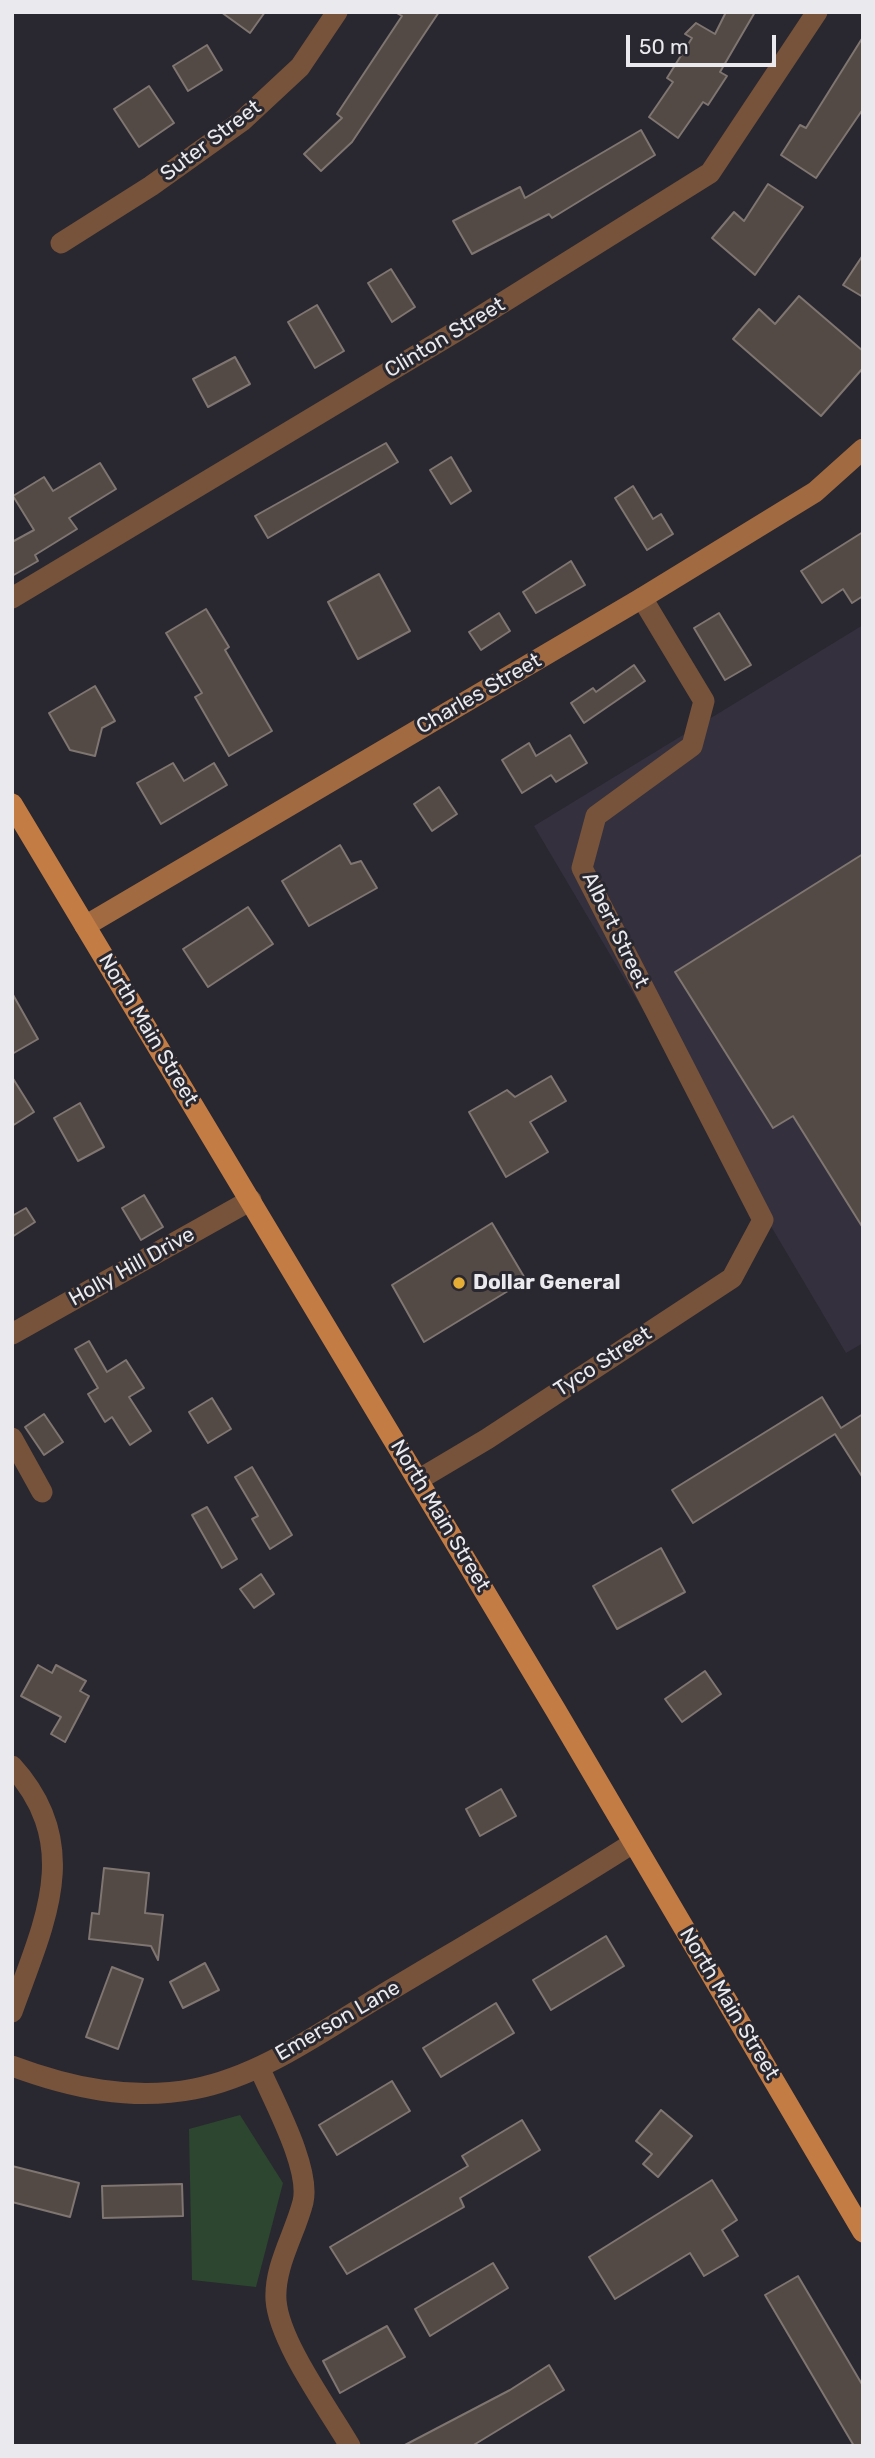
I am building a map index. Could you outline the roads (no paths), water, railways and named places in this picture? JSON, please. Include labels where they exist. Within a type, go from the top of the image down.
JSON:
[{"type":"main road","name":"North Main Street","points":[[12,804],[418,1480],[863,2232]]},
{"type":"street","name":"Suter Street","points":[[61,243],[151,186],[242,121],[300,67],[337,12]]},
{"type":"street","name":"Clinton Street","points":[[12,598],[450,336],[710,173],[817,12]]},
{"type":"street","name":"Charles Street","points":[[85,926],[642,598],[814,492],[863,449]]},
{"type":"street","name":"Albert Street","points":[[642,598],[704,701],[692,746],[596,816],[582,868],[763,1220]]},
{"type":"street","name":"Holly Hill Drive","points":[[12,1335],[251,1200]]},
{"type":"street","name":"Tyco Street","points":[[418,1480],[732,1278],[763,1220]]},
{"type":"street","points":[[12,1438],[42,1492]]},
{"type":"street","points":[[12,1766],[43,1809],[50,1828],[54,1856],[48,1907],[12,2012]]},
{"type":"street","name":"Emerson Lane","points":[[12,2066],[63,2084],[97,2090],[158,2094],[209,2086],[259,2067],[457,1952],[633,1843]]},
{"type":"street","points":[[259,2067],[300,2169],[304,2200],[280,2272],[276,2298],[283,2331],[350,2446]]},
{"type":"place","name":"Dollar General","points":[[459,1283]]}]
